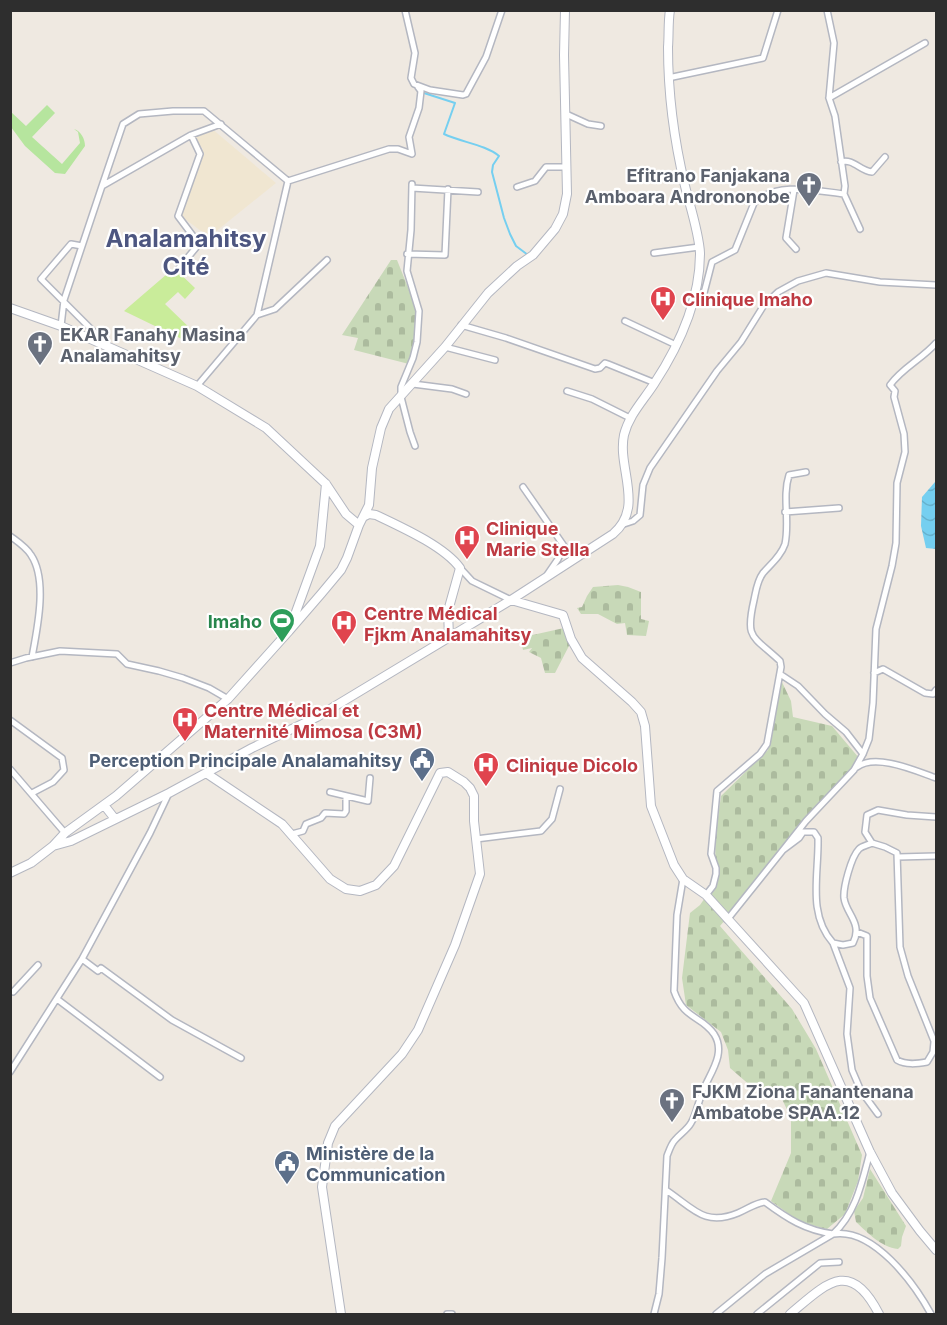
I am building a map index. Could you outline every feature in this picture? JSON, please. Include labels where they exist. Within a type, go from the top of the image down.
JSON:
[{"type":"main road","points":[[10,873],[31,863],[53,846],[65,833],[104,805],[228,699],[304,615],[340,570],[369,505],[372,468],[381,428],[389,409],[445,347],[488,293],[517,266],[533,255],[555,229],[565,207],[567,167],[565,10]]},
{"type":"main road","points":[[53,846],[71,841],[317,717],[511,600],[613,534],[621,525],[626,516],[630,496],[624,436],[630,418],[655,383],[684,330],[692,304],[699,263],[699,247],[677,152],[668,78],[670,10]]},
{"type":"main road","points":[[10,308],[62,326],[197,386],[271,431],[326,484],[346,514],[359,525]]},
{"type":"main road","points":[[289,631],[320,546],[326,484]]},
{"type":"main road","points":[[364,516],[376,515],[437,547],[449,555],[460,568],[448,611],[449,637]]},
{"type":"main road","points":[[511,600],[563,615],[571,639],[582,658],[641,712],[645,726],[651,806],[674,865],[683,879],[706,895],[804,1003],[870,1152],[892,1193],[936,1250]]},
{"type":"main road","points":[[206,773],[282,824],[330,879],[345,889],[360,891],[376,885],[394,866],[436,777],[440,773],[448,772],[464,782],[474,796],[480,874],[455,945],[418,1030],[402,1054],[335,1126],[328,1143],[322,1187],[341,1314]]},
{"type":"main road","points":[[104,805],[115,819]]},
{"type":"main road","points":[[86,818],[93,830]]},
{"type":"main road","points":[[65,833],[71,841]]},
{"type":"main road","points":[[790,1314],[826,1284],[841,1280],[857,1285],[866,1293],[879,1314]]},
{"type":"street","points":[[288,181],[389,149],[398,149],[411,154],[409,137],[419,108],[421,91],[411,78],[415,54],[405,10]]},
{"type":"street","points":[[414,84],[430,90],[466,94],[486,57],[502,10]]},
{"type":"street","points":[[668,78],[763,58],[778,10]]},
{"type":"street","points":[[827,10],[834,43],[830,98],[835,116],[845,186],[844,194],[860,228]]},
{"type":"street","points":[[830,98],[925,44]]},
{"type":"street","points":[[62,326],[64,300],[123,124],[139,114],[204,111],[288,181]]},
{"type":"street","points":[[566,114],[588,124],[601,126]]},
{"type":"street","points":[[102,186],[191,135],[220,124]]},
{"type":"street","points":[[179,268],[199,244],[178,216],[200,154],[191,135]]},
{"type":"street","points":[[841,162],[845,160],[872,172],[885,157]]},
{"type":"street","points":[[518,187],[535,181],[546,167],[567,167]]},
{"type":"street","points":[[197,386],[257,315],[288,181]]},
{"type":"street","points":[[415,446],[401,397],[402,387],[417,342],[419,311],[407,271],[412,186],[478,192]]},
{"type":"street","points":[[407,254],[445,255],[448,189]]},
{"type":"street","points":[[692,304],[704,293],[712,262],[730,254],[739,244],[754,203],[758,200],[786,189],[844,194]]},
{"type":"street","points":[[794,190],[786,238],[796,249]]},
{"type":"street","points":[[82,246],[71,244],[41,279],[102,340],[100,343]]},
{"type":"street","points":[[654,254],[699,247]]},
{"type":"street","points":[[257,315],[275,309],[327,261]]},
{"type":"street","points":[[621,525],[633,521],[640,515],[643,485],[650,468],[717,371],[741,342],[769,298],[798,281],[826,273],[880,282],[936,285]]},
{"type":"street","points":[[625,321],[676,345]]},
{"type":"street","points":[[461,325],[595,369],[605,363],[655,383]]},
{"type":"street","points":[[854,770],[863,754],[871,729],[876,629],[896,543],[897,483],[905,452],[904,434],[894,397],[895,391],[890,385],[897,376],[927,353],[936,343]]},
{"type":"street","points":[[445,347],[495,360]]},
{"type":"street","points":[[413,384],[452,389],[466,394]]},
{"type":"street","points":[[567,391],[592,399],[630,418]]},
{"type":"street","points":[[706,895],[713,886],[716,874],[711,854],[717,791],[764,750],[780,674],[780,661],[753,636],[749,623],[759,579],[781,553],[784,545],[786,485],[789,475],[806,472]]},
{"type":"street","points":[[523,487],[564,546],[546,576]]},
{"type":"street","points":[[785,512],[839,508]]},
{"type":"street","points":[[10,536],[25,547],[33,558],[39,579],[39,619],[32,657]]},
{"type":"street","points":[[460,568],[472,581],[511,600]]},
{"type":"street","points":[[10,663],[60,651],[117,654],[127,664],[159,670],[183,678],[209,688],[228,699]]},
{"type":"street","points":[[874,673],[884,669],[926,693],[933,694],[936,690]]},
{"type":"street","points":[[780,674],[798,686],[846,732],[863,754]]},
{"type":"street","points":[[10,720],[62,758],[64,770],[53,782],[32,793]]},
{"type":"street","points":[[727,920],[806,821],[863,763],[877,762],[936,778]]},
{"type":"street","points":[[10,769],[65,833]]},
{"type":"street","points":[[330,792],[368,801],[370,778]]},
{"type":"street","points":[[476,839],[541,831],[552,819],[560,789]]},
{"type":"street","points":[[10,1072],[82,959],[169,793]]},
{"type":"street","points":[[292,834],[303,831],[306,824],[321,818],[325,813],[344,814],[346,796]]},
{"type":"street","points":[[857,932],[867,936],[867,976],[870,998],[897,1060],[911,1064],[927,1062],[935,1044],[908,976],[900,947],[898,857],[894,850],[872,843],[865,832],[867,815],[878,810],[936,818]]},
{"type":"street","points":[[783,850],[803,832],[814,832],[816,835],[818,915],[824,931],[833,943],[850,988],[847,1034],[852,1070],[861,1090],[878,1114]]},
{"type":"street","points":[[833,943],[843,945],[855,939],[857,932],[851,912],[844,901],[844,888],[852,861],[860,848],[872,843]]},
{"type":"street","points":[[898,857],[936,856]]},
{"type":"street","points":[[654,1314],[659,1294],[667,1156],[673,1142],[691,1124],[708,1077],[716,1068],[718,1057],[718,1041],[712,1031],[690,1016],[678,1002],[674,991],[677,915],[683,879]]},
{"type":"street","points":[[82,959],[98,971],[100,968],[171,1020],[241,1058]]},
{"type":"street","points":[[10,991],[13,992],[38,965]]},
{"type":"street","points":[[57,999],[160,1077]]},
{"type":"street","points":[[716,1314],[765,1275],[833,1234],[847,1219],[870,1152]]},
{"type":"street","points":[[666,1190],[707,1218],[719,1219],[765,1202],[807,1229],[833,1234],[844,1232],[851,1234],[870,1243],[899,1268],[931,1314]]},
{"type":"street","points":[[757,1314],[820,1263],[839,1262]]},
{"type":"street","points":[[447,1314],[453,1314]]},
{"type":"shaded area","points":[[211,128],[276,183],[209,237],[177,213],[203,149],[191,135]]},
{"type":"green space","points":[[47,105],[55,113],[32,137],[62,164],[80,143],[78,132],[74,129],[81,133],[84,141],[85,146],[65,174],[55,173],[25,146],[11,127],[11,112],[26,126]]},
{"type":"green space","points":[[391,260],[397,260],[417,310],[415,337],[409,364],[354,350],[358,338],[342,335]]},
{"type":"green space","points":[[174,268],[195,288],[185,299],[178,292],[165,304],[198,336],[190,343],[124,311]]},
{"type":"green space","points":[[618,585],[641,592],[641,619],[649,621],[646,636],[627,635],[625,623],[617,624],[598,614],[581,614],[577,608],[582,607],[593,587]]},
{"type":"green space","points":[[564,628],[570,644],[555,673],[545,673],[541,658],[529,652],[532,648],[523,650],[521,641],[528,636]]},
{"type":"green space","points":[[781,680],[791,701],[793,717],[832,726],[859,758],[842,783],[796,830],[763,875],[720,926],[792,1009],[816,1049],[862,1155],[858,1181],[845,1214],[827,1229],[800,1222],[771,1201],[791,1153],[791,1118],[781,1097],[752,1087],[730,1068],[728,1050],[721,1032],[686,1005],[682,978],[690,913],[700,905],[716,882],[715,838],[721,796],[768,750]]},
{"type":"green space","points":[[870,1169],[906,1226],[901,1246],[898,1249],[880,1242],[856,1222],[854,1211],[863,1198]]},
{"type":"water","points":[[935,482],[936,549],[926,548],[921,526],[922,497]]},
{"type":"waterway","points":[[424,93],[455,103],[444,134],[487,149],[499,156],[493,165],[492,172],[504,218],[516,246],[528,255]]},
{"type":"place","name":"Efitrano Fanjakana Amboara Andrononobe","points":[[809,208]]},
{"type":"place","name":"Clinique Imaho","points":[[663,322]]},
{"type":"place","name":"EKAR Fanahy Masina Analamahitsy","points":[[40,367]]},
{"type":"place","name":"Clinique Marie Stella","points":[[467,561]]},
{"type":"place","name":"Imaho","points":[[282,644]]},
{"type":"place","name":"Centre Médical Fjkm Analamahitsy","points":[[344,646]]},
{"type":"place","name":"Centre Médical et Maternité Mimosa (C3M)","points":[[185,743]]},
{"type":"place","name":"Perception Principale Analamahitsy","points":[[422,783]]},
{"type":"place","name":"Clinique Dicolo","points":[[486,788]]},
{"type":"place","name":"FJKM Ziona Fanantenana Ambatobe SPAA.12","points":[[672,1124]]},
{"type":"place","name":"Ministère de la Communication","points":[[287,1186]]},
{"type":"district","name":"Analamahitsy Cité","points":[[186,252]]}]
